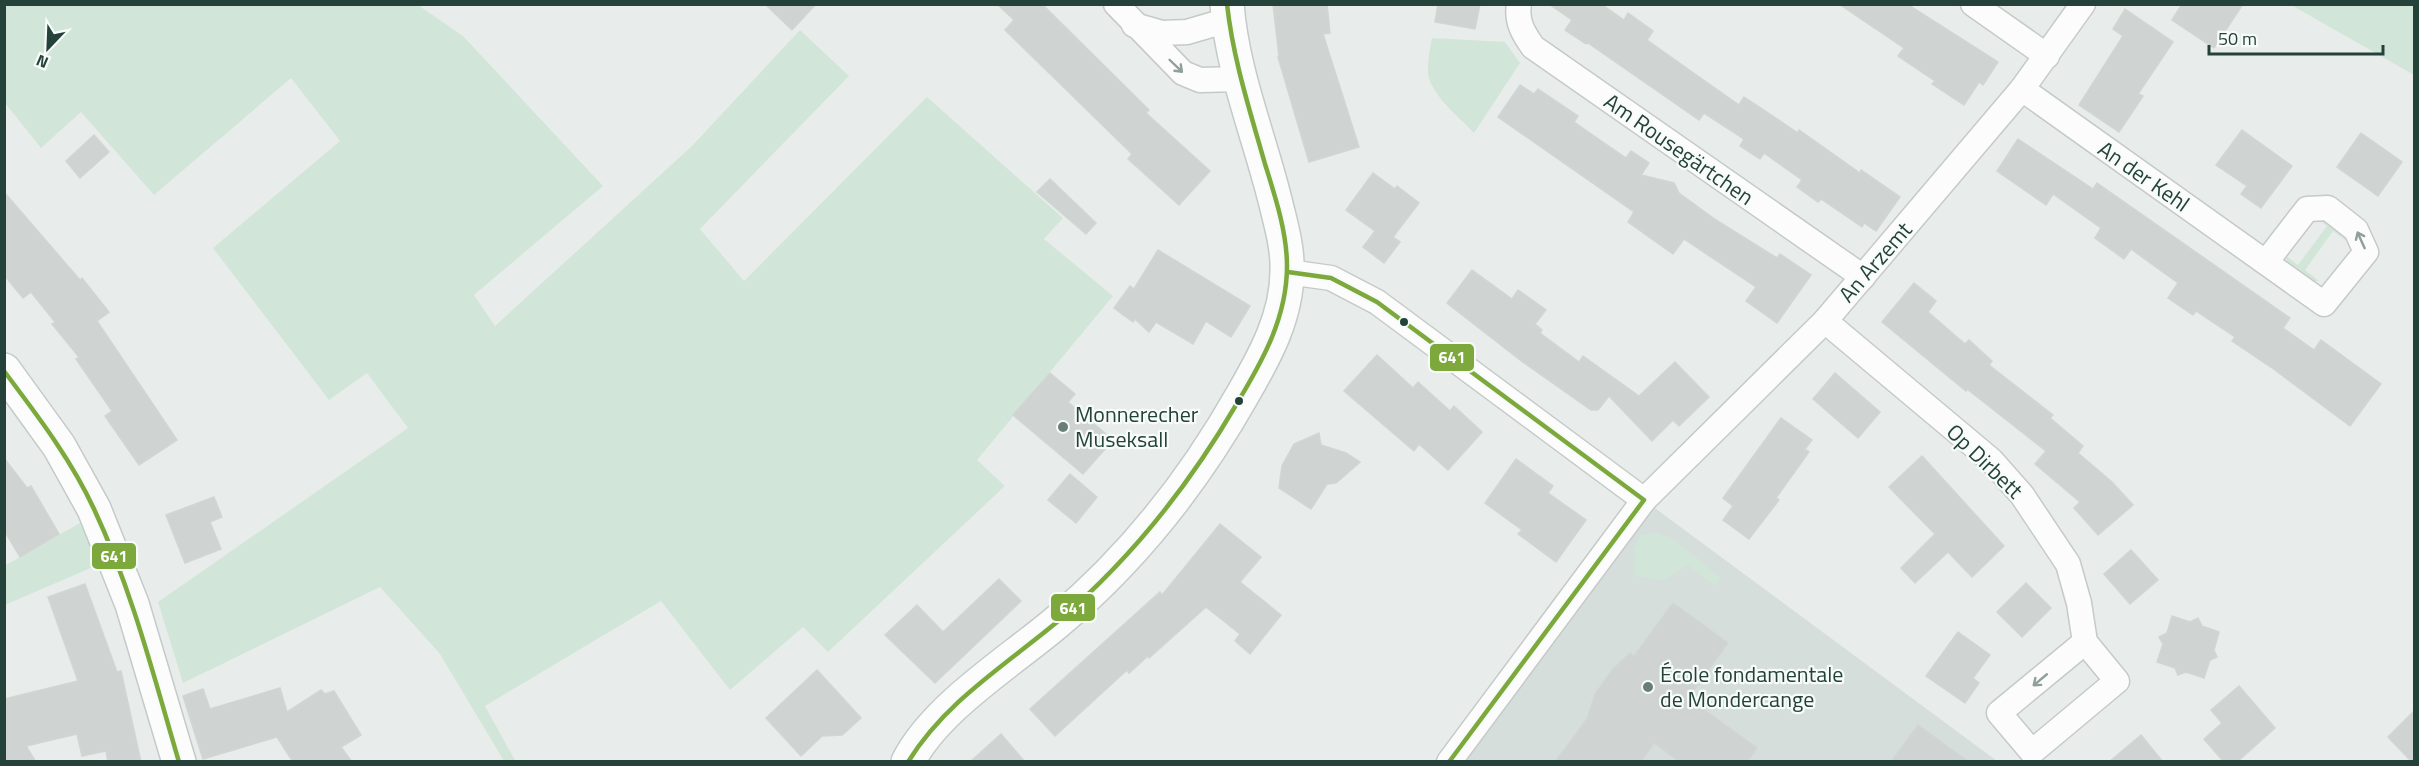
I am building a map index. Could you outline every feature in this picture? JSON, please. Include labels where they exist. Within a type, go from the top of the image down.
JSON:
[{"type":"main road","points":[[908,762],[942,715],[1058,621],[1113,570],[1161,514],[1204,458],[1265,354],[1280,316],[1288,272],[1285,242],[1241,79],[1227,13]]},
{"type":"main road","points":[[4,370],[59,446],[94,509],[132,604],[178,762]]},
{"type":"street","points":[[1116,4],[1134,25],[1184,73],[1200,80],[1241,79]]},
{"type":"street","name":"Am Rousegärtchen","points":[[1519,4],[1517,15],[1523,33],[1533,47],[1863,277]]},
{"type":"street","points":[[1973,4],[2047,56]]},
{"type":"street","name":"An Arzemt","points":[[1449,762],[1644,500],[1825,321],[2022,89],[2083,4]]},
{"type":"street","points":[[1134,25],[1162,33],[1187,32],[1227,13]]},
{"type":"street","name":"An der Kehl","points":[[2022,89],[2325,304],[2366,252],[2356,230],[2328,208],[2307,209],[2266,262]]},
{"type":"street","points":[[1288,272],[1331,278],[1377,302],[1644,500]]},
{"type":"street","name":"Op Dirbett","points":[[1825,321],[1991,460],[2022,495],[2068,564],[2079,603],[2085,642]]},
{"type":"street","points":[[2085,642],[2117,681],[2031,752],[1999,713],[2085,642]]},
{"type":"shaded area","points":[[1644,500],[1997,761],[1449,762]]},
{"type":"green space","points":[[4,5],[418,5],[463,36],[603,186],[474,295],[495,326],[692,146],[800,30],[849,76],[700,229],[744,281],[927,97],[1063,218],[1044,239],[1113,296],[977,460],[1005,486],[828,652],[803,627],[730,690],[661,601],[485,706],[516,762],[504,761],[440,654],[380,587],[183,683],[158,602],[408,428],[367,373],[329,400],[213,248],[340,141],[291,78],[154,195],[81,112],[41,148],[5,103]]},
{"type":"green space","points":[[2291,5],[2414,5],[2414,75]]},
{"type":"green space","points":[[1432,38],[1505,42],[1520,63],[1474,133],[1444,102],[1430,81],[1428,66]]},
{"type":"green space","points":[[2319,212],[2348,231],[2348,242],[2333,231],[2305,270],[2319,281],[2307,281],[2287,267],[2286,256],[2298,265],[2327,226],[2314,216]]},
{"type":"green space","points":[[80,523],[100,564],[5,605],[4,566]]},
{"type":"green space","points":[[1657,533],[1672,538],[1721,578],[1715,586],[1688,565],[1664,580],[1634,576],[1634,549],[1640,535]]},
{"type":"building","points":[[765,4],[816,4],[792,30]]},
{"type":"building","points":[[997,4],[1042,4],[1149,110],[1146,113],[1210,171],[1179,205],[1128,159],[1132,154],[1005,30],[1014,20]]},
{"type":"building","points":[[1273,4],[1327,4],[1330,33],[1323,34],[1359,147],[1309,162],[1278,57]]},
{"type":"building","points":[[1438,4],[1480,4],[1475,29],[1435,22]]},
{"type":"building","points":[[1549,4],[1601,4],[1624,20],[1628,13],[1653,31],[1647,40],[1739,105],[1744,97],[1798,133],[1799,130],[1860,173],[1861,170],[1900,197],[1876,231],[1864,223],[1862,227],[1821,199],[1818,202],[1797,187],[1802,180],[1764,153],[1760,159],[1740,146],[1744,139],[1704,113],[1699,120],[1588,43],[1586,44],[1565,30],[1572,20]]},
{"type":"building","points":[[1839,4],[1907,4],[1998,62],[1983,85],[1979,82],[1964,105],[1932,84],[1935,81],[1898,56],[1904,48]]},
{"type":"building","points":[[2182,4],[2243,4],[2214,48],[2172,20]]},
{"type":"building","points":[[2125,9],[2173,42],[2138,94],[2143,96],[2119,132],[2079,105],[2123,36],[2113,29]]},
{"type":"building","points":[[1520,85],[1534,94],[1538,89],[1578,116],[1574,122],[1626,158],[1631,151],[1649,163],[1641,175],[1674,183],[1679,193],[1716,220],[1777,258],[1780,254],[1811,275],[1777,323],[1746,301],[1756,287],[1684,239],[1673,254],[1628,222],[1634,212],[1498,117]]},
{"type":"building","points":[[2242,130],[2292,166],[2261,208],[2241,194],[2247,186],[2216,165]]},
{"type":"building","points":[[2361,133],[2402,162],[2378,196],[2337,167]]},
{"type":"building","points":[[94,135],[109,152],[80,178],[66,161]]},
{"type":"building","points":[[2018,139],[2093,189],[2097,183],[2290,318],[2283,328],[2314,350],[2321,340],[2381,384],[2350,426],[2232,341],[2235,337],[2196,311],[2193,315],[2168,298],[2178,283],[2131,249],[2124,259],[2095,238],[2101,228],[2053,194],[2046,205],[1997,171]]},
{"type":"building","points":[[1373,173],[1395,189],[1397,186],[1419,203],[1393,237],[1400,242],[1384,263],[1363,247],[1375,231],[1346,210]]},
{"type":"building","points":[[1050,179],[1096,223],[1086,234],[1037,192]]},
{"type":"building","points":[[4,192],[80,280],[82,278],[109,312],[97,321],[177,440],[139,465],[105,416],[112,411],[76,359],[79,357],[52,324],[55,322],[31,292],[23,298],[4,275]]},
{"type":"building","points":[[1158,250],[1250,306],[1231,337],[1206,321],[1193,344],[1156,322],[1149,332],[1135,319],[1133,322],[1114,308],[1130,286],[1134,289]]},
{"type":"building","points":[[1472,270],[1512,299],[1518,290],[1546,310],[1535,324],[1542,330],[1540,333],[1579,362],[1583,356],[1639,396],[1675,362],[1709,397],[1679,426],[1673,420],[1652,441],[1609,396],[1598,410],[1591,410],[1520,360],[1447,303]]},
{"type":"building","points":[[1914,283],[1936,301],[1928,312],[1965,344],[1969,340],[1992,361],[1989,365],[2053,415],[2050,418],[2083,446],[2078,453],[2112,482],[2133,505],[2098,535],[2074,508],[2080,502],[2035,464],[2046,451],[1967,389],[1966,391],[1882,322]]},
{"type":"building","points":[[1377,355],[1413,388],[1418,382],[1450,411],[1454,406],[1482,432],[1448,470],[1419,444],[1414,451],[1344,391]]},
{"type":"building","name":"Monnerecher Museksall","points":[[1050,373],[1075,394],[1068,402],[1113,440],[1083,474],[1013,415]]},
{"type":"building","points":[[1835,373],[1880,412],[1858,438],[1813,399]]},
{"type":"building","points":[[1781,418],[1812,440],[1805,449],[1809,452],[1776,498],[1779,500],[1749,539],[1723,520],[1733,506],[1723,498]]},
{"type":"building","points":[[1319,433],[1321,445],[1346,453],[1360,462],[1336,483],[1327,484],[1311,509],[1279,488],[1282,466],[1294,444]]},
{"type":"building","points":[[1922,456],[2004,546],[1972,577],[1948,552],[1915,583],[1901,568],[1935,534],[1889,487]]},
{"type":"building","points":[[4,458],[27,488],[31,486],[59,534],[20,557],[4,530]]},
{"type":"building","points":[[1516,459],[1553,486],[1548,493],[1586,520],[1556,562],[1518,534],[1522,530],[1485,503]]},
{"type":"building","points":[[1070,474],[1097,497],[1076,523],[1048,500]]},
{"type":"building","points":[[214,497],[222,517],[210,522],[221,549],[185,563],[166,515]]},
{"type":"building","points":[[1220,524],[1261,557],[1240,582],[1281,615],[1250,654],[1235,641],[1240,634],[1206,607],[1149,658],[1148,656],[1129,673],[1127,670],[1055,736],[1030,709],[1160,592],[1162,595]]},
{"type":"building","points":[[2131,550],[2158,580],[2130,604],[2104,574]]},
{"type":"building","points":[[999,579],[1021,601],[935,683],[885,635],[917,605],[943,632]]},
{"type":"building","points":[[2026,583],[2051,608],[2022,637],[1997,612]]},
{"type":"building","points":[[85,584],[117,672],[121,671],[141,762],[108,762],[106,751],[82,756],[77,734],[26,746],[36,762],[4,762],[4,699],[78,681],[48,597]]},
{"type":"building","name":"École fondamentale de Mondercange","points":[[1673,603],[1728,643],[1688,698],[1757,748],[1747,762],[1680,762],[1654,743],[1641,762],[1555,762],[1587,719],[1595,694],[1613,669],[1630,653],[1634,656]]},
{"type":"building","points":[[2172,616],[2190,622],[2198,618],[2202,626],[2219,632],[2214,650],[2217,657],[2210,660],[2204,678],[2186,672],[2178,675],[2175,668],[2157,662],[2163,644],[2159,637],[2167,633]]},
{"type":"building","points":[[1958,632],[1990,655],[1973,678],[1979,683],[1965,703],[1926,676]]},
{"type":"building","points":[[817,670],[861,718],[842,735],[822,736],[801,756],[766,718]]},
{"type":"building","points":[[2239,686],[2275,728],[2237,762],[2224,762],[2204,739],[2222,723],[2211,710]]},
{"type":"building","points":[[280,688],[287,712],[321,690],[325,694],[334,691],[361,735],[341,747],[352,762],[293,762],[277,737],[203,759],[183,696],[203,689],[210,709]]},
{"type":"building","points":[[2415,710],[2415,762],[2412,762],[2388,737]]},
{"type":"building","points":[[1918,725],[1969,762],[1891,762]]},
{"type":"building","points":[[1001,734],[1025,762],[970,762]]},
{"type":"building","points":[[2141,735],[2163,762],[2109,762]]},
{"type":"transit line","name":"641","points":[[908,762],[939,721],[957,703],[1057,622],[1109,574],[1133,548],[1198,465],[1264,356],[1283,304],[1287,266],[1285,240],[1238,65],[1227,4]]},
{"type":"transit line","name":"641","points":[[1288,272],[1331,278],[1377,302],[1644,500],[1449,762]]},
{"type":"transit line","name":"641","points":[[4,371],[64,455],[85,491],[108,540],[131,602],[179,762]]},
{"type":"place","name":"Monnerecher Museksall","points":[[1063,427]]},
{"type":"place","name":"École fondamentale de Mondercange","points":[[1648,687]]}]
